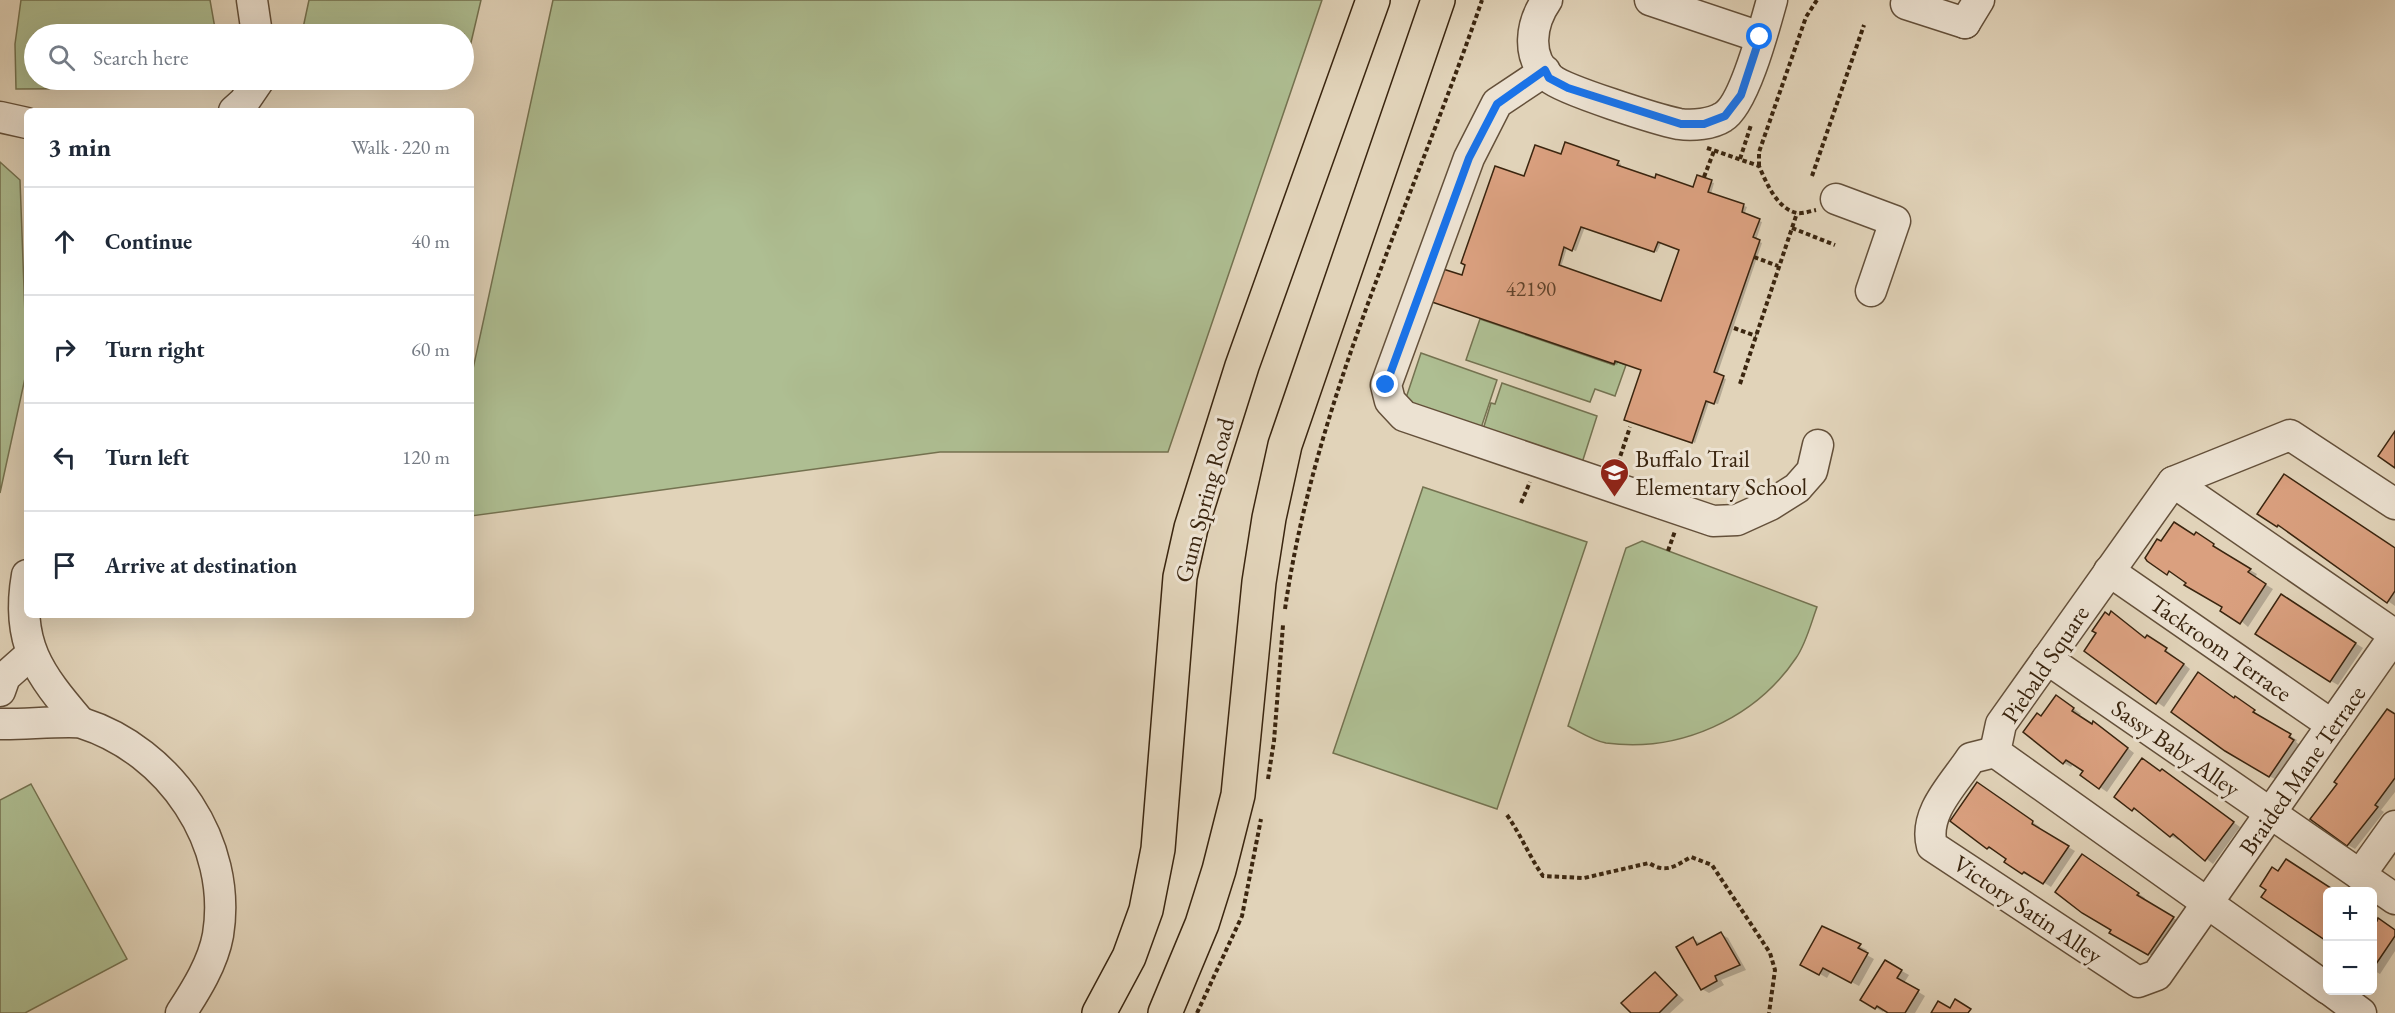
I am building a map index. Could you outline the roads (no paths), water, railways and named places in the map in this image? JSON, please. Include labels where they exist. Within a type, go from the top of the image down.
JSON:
[{"type":"main road","name":"Gum Spring Road","points":[[1099,1013],[1129,957],[1146,910],[1158,849],[1180,577],[1191,528],[1242,366],[1373,0]]},
{"type":"main road","points":[[1165,1013],[1202,924],[1219,870],[1238,795],[1259,582],[1269,518],[1286,445],[1438,0]]},
{"type":"street","points":[[252,0],[256,24]]},
{"type":"street","points":[[1547,0],[1536,16],[1532,36],[1538,60],[1549,78],[1568,88],[1681,124],[1704,124],[1725,116],[1741,95],[1772,0]]},
{"type":"street","points":[[1650,0],[1760,37]]},
{"type":"street","points":[[1906,4],[1970,8]]},
{"type":"street","points":[[1545,70],[1497,104],[1469,158],[1386,385],[1390,401],[1404,416],[1713,521],[1737,520],[1770,505],[1797,488],[1812,471],[1818,445]]},
{"type":"street","points":[[237,108],[252,90]]},
{"type":"street","points":[[0,117],[24,122]]},
{"type":"street","points":[[1836,199],[1896,221],[1871,291]]},
{"type":"street","points":[[2173,482],[2290,435],[2395,504]]},
{"type":"street","points":[[2173,482],[2395,635]]},
{"type":"street","name":"Piebald Square","points":[[2173,482],[2001,724],[1995,752],[2323,986]]},
{"type":"street","name":"Tackroom Terrace","points":[[2109,571],[2332,725]]},
{"type":"street","points":[[26,618],[31,654],[45,681],[80,722],[112,737],[155,765],[189,803],[212,847],[220,894],[218,936],[201,981],[181,1013]]},
{"type":"street","name":"Braided Mane Terrace","points":[[2209,904],[2395,635]]},
{"type":"street","points":[[0,692],[5,677],[31,654]]},
{"type":"street","name":"Sassy Baby Alley","points":[[2047,659],[2395,899]]},
{"type":"street","points":[[0,724],[80,722]]},
{"type":"street","name":"Victory Satin Alley","points":[[1995,752],[1971,758],[1931,818],[1929,833],[1932,846],[2138,982],[2157,975],[2209,904]]},
{"type":"street","points":[[2360,875],[2395,825]]},
{"type":"street","name":"Piebald Square","points":[[2336,995],[2361,1013]]},
{"type":"place","name":"Buffalo Trail Elementary School","points":[[1614,498]]}]
